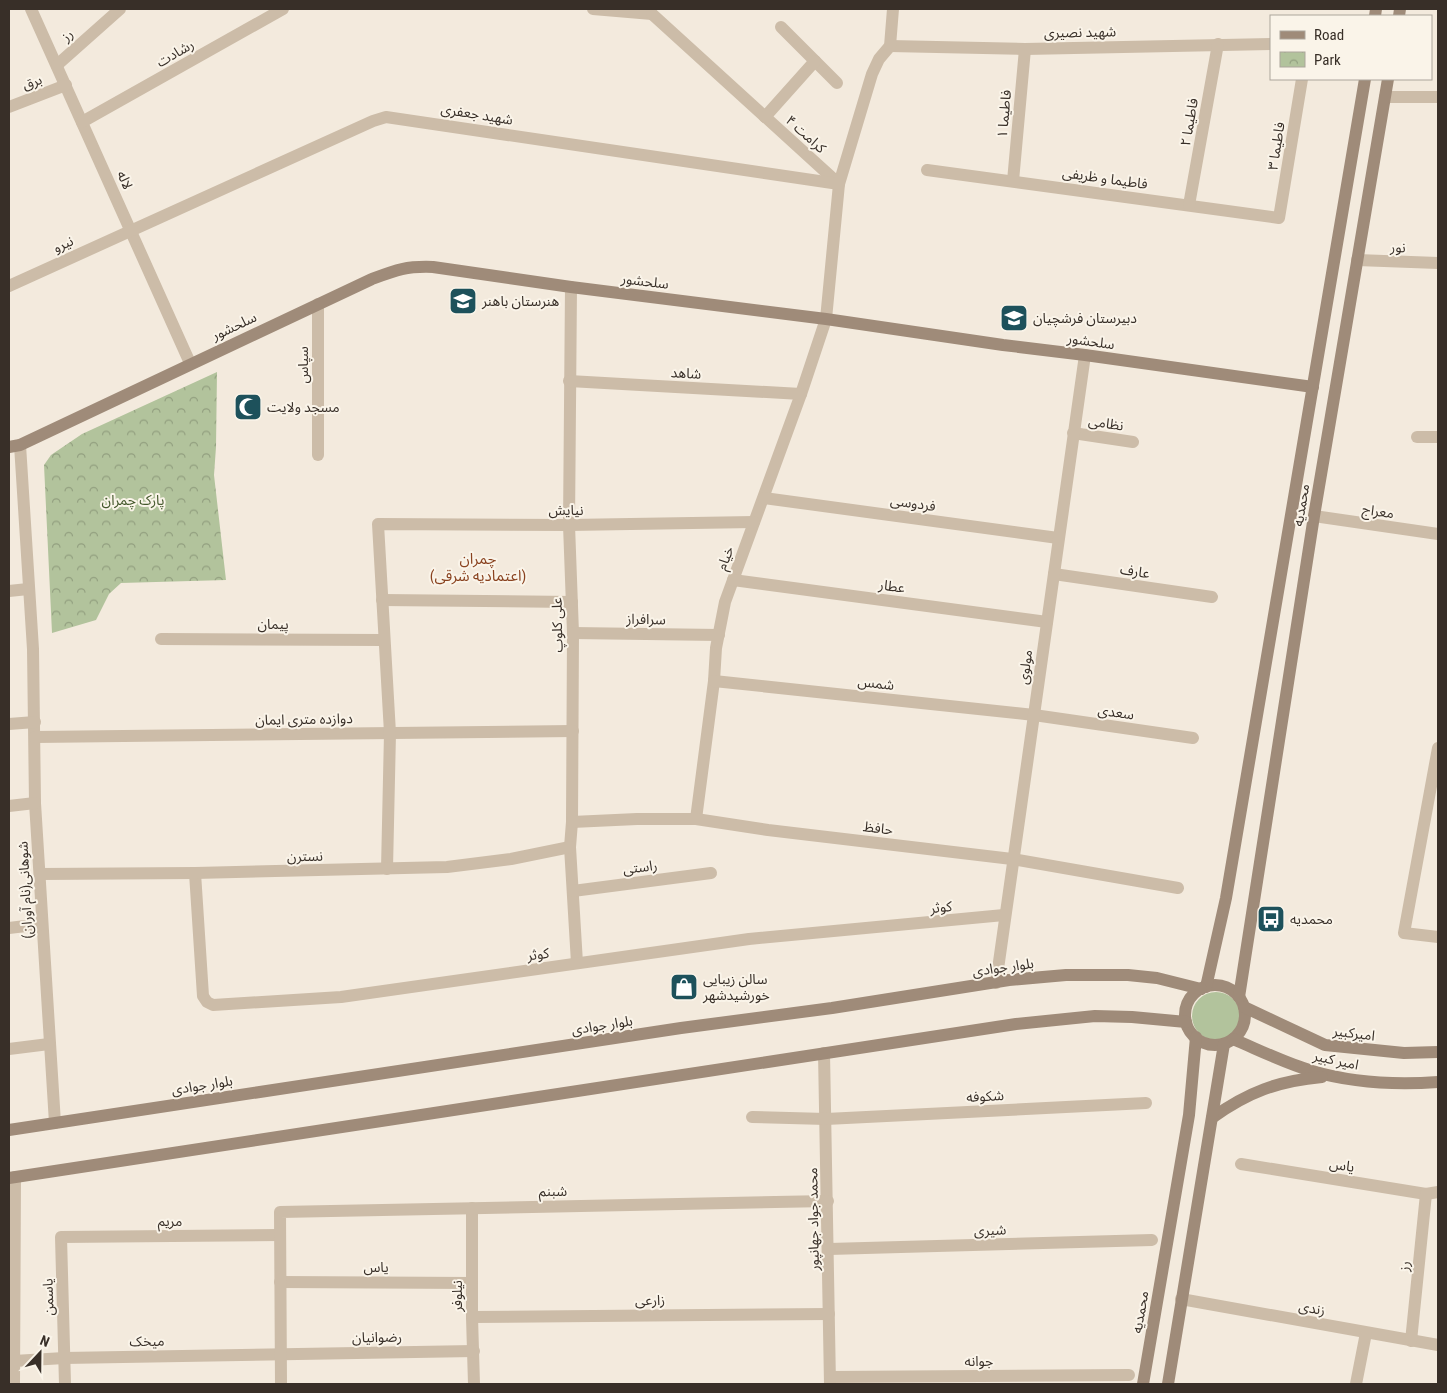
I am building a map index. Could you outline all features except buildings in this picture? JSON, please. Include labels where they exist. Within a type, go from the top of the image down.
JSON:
[{"type":"street","name":"لاله","points":[[31,9],[190,364]]},
{"type":"street","name":"رز","points":[[56,65],[120,9]]},
{"type":"street","name":"رشادت","points":[[82,122],[282,9]]},
{"type":"street","points":[[593,9],[657,12]]},
{"type":"street","points":[[826,319],[839,184],[872,74],[879,59],[890,46],[893,9]]},
{"type":"street","name":"کرامت ۴","points":[[657,12],[764,116],[839,184]]},
{"type":"street","points":[[781,27],[837,82]]},
{"type":"street","name":"فاطیما ۲","points":[[1189,205],[1218,44]]},
{"type":"street","name":"شهید نصیری","points":[[890,46],[1024,49],[1270,44]]},
{"type":"street","name":"فاطیما ۱","points":[[1012,181],[1024,49]]},
{"type":"street","points":[[764,116],[815,61]]},
{"type":"street","name":"۳ فاطیما","points":[[1279,218],[1302,80]]},
{"type":"street","name":"محمدیه","points":[[1203,988],[1226,898],[1365,80]]},
{"type":"street","name":"محمدیه","points":[[1242,1002],[1314,516],[1388,80]]},
{"type":"street","name":"برق","points":[[9,107],[66,86]]},
{"type":"street","points":[[1385,97],[1438,97]]},
{"type":"street","name":"شهید جعفری","points":[[131,230],[373,121],[386,117],[839,184]]},
{"type":"street","name":"فاطیما و ظریفی","points":[[927,170],[1279,218]]},
{"type":"street","name":"نیرو","points":[[9,286],[131,230]]},
{"type":"street","name":"نور","points":[[1357,260],[1438,263]]},
{"type":"street","name":"سلحشور","points":[[14,446],[379,276],[402,268],[417,266],[826,319],[1313,388]]},
{"type":"street","name":"علی کلوپ","points":[[571,286],[569,525],[573,633],[573,731],[570,847],[578,963]]},
{"type":"street","name":"سپاس","points":[[318,304],[318,455]]},
{"type":"street","name":"خیام","points":[[696,819],[714,681],[716,648],[725,602],[764,498],[826,319]]},
{"type":"street","name":"مولوی","points":[[996,983],[1004,915],[1085,355]]},
{"type":"street","name":"شاهد","points":[[569,381],[801,394]]},
{"type":"street","name":"نظامی","points":[[1073,433],[1133,442]]},
{"type":"street","points":[[1417,437],[1438,437]]},
{"type":"street","name":"شوهانی(نام آوران)","points":[[14,446],[33,649],[35,803],[55,1123]]},
{"type":"street","name":"فردوسی","points":[[764,498],[1058,538]]},
{"type":"street","name":"معراج","points":[[1314,516],[1438,534]]},
{"type":"street","name":"نیایش","points":[[382,600],[378,524],[569,525],[754,522]]},
{"type":"street","name":"عارف","points":[[1054,574],[1212,597]]},
{"type":"street","name":"عطار","points":[[732,580],[1047,622]]},
{"type":"street","points":[[9,591],[28,588]]},
{"type":"street","points":[[387,869],[390,733],[382,600],[572,602]]},
{"type":"street","name":"سرافراز","points":[[573,633],[719,635]]},
{"type":"street","name":"پیمان","points":[[161,639],[384,640]]},
{"type":"street","name":"شمس","points":[[714,681],[1034,715]]},
{"type":"street","name":"سعدی","points":[[1034,715],[1193,738]]},
{"type":"street","points":[[9,724],[35,722]]},
{"type":"street","name":"دوازده متری ایمان","points":[[35,737],[573,731]]},
{"type":"street","points":[[1438,748],[1434,798],[1404,933],[1438,937]]},
{"type":"street","points":[[9,806],[35,803]]},
{"type":"street","name":"حافظ","points":[[572,822],[696,819],[778,831],[1012,859],[1178,888]]},
{"type":"street","name":"نسترن","points":[[40,874],[195,873],[446,867],[511,859],[570,847]]},
{"type":"street","name":"کوثر","points":[[195,873],[203,996],[212,1005],[341,997],[758,938],[904,926],[1004,915]]},
{"type":"street","name":"راستی","points":[[573,891],[712,873]]},
{"type":"street","points":[[9,928],[42,924]]},
{"type":"street","name":"بلوار جوادی","points":[[9,1130],[1010,980],[1066,974],[1112,974],[1157,978],[1203,988]]},
{"type":"street","points":[[1215,985],[1224,987],[1233,991],[1242,1002],[1245,1014],[1242,1028],[1229,1041],[1214,1045],[1204,1043],[1190,1031],[1186,1022],[1187,1007],[1195,993],[1203,988],[1215,985]]},
{"type":"street","name":"امیرکبیر","points":[[1242,1002],[1326,1045],[1404,1053],[1438,1052]]},
{"type":"street","points":[[14,1384],[12,1177],[824,1053],[1075,1017],[1111,1016],[1186,1022]]},
{"type":"street","name":"محمدیه","points":[[1143,1384],[1189,1115],[1196,1038]]},
{"type":"street","points":[[1168,1384],[1212,1118],[1229,1041]]},
{"type":"street","name":"امیر کبیر","points":[[1229,1041],[1332,1076],[1374,1082],[1438,1082]]},
{"type":"street","points":[[9,1049],[49,1044]]},
{"type":"street","name":"محمد جواد جهانپور","points":[[824,1053],[830,1381]]},
{"type":"street","points":[[1212,1118],[1234,1102],[1270,1086],[1332,1076]]},
{"type":"street","name":"شکوفه","points":[[752,1117],[826,1119],[1146,1103]]},
{"type":"street","name":"یاس","points":[[1240,1164],[1432,1193]]},
{"type":"street","name":"رز","points":[[1411,1341],[1432,1193]]},
{"type":"street","name":"شبنم","points":[[280,1235],[280,1212],[828,1201]]},
{"type":"street","name":"نیلوفر","points":[[472,1208],[474,1384]]},
{"type":"street","points":[[280,1235],[281,1384]]},
{"type":"street","name":"مریم","points":[[61,1237],[280,1235]]},
{"type":"street","name":"یاسمن","points":[[61,1237],[65,1384]]},
{"type":"street","name":"شیری","points":[[829,1249],[1152,1240]]},
{"type":"street","name":"یاس","points":[[280,1282],[472,1283]]},
{"type":"street","name":"زندی","points":[[1181,1299],[1438,1346]]},
{"type":"street","name":"زارعی","points":[[472,1317],[829,1314]]},
{"type":"street","points":[[1356,1384],[1366,1333]]},
{"type":"street","name":"رضوانیان","points":[[281,1353],[474,1351]]},
{"type":"street","name":"میخک","points":[[14,1361],[64,1358],[281,1353]]},
{"type":"street","name":"جوانه","points":[[830,1381],[1128,1375]]},
{"type":"green space","name":"پارک چمران","points":[[217,372],[214,475],[226,580],[121,583],[109,594],[96,620],[52,633],[44,465],[51,455],[82,434]]},
{"type":"green space","points":[[1216,992],[1225,994],[1233,999],[1238,1007],[1240,1016],[1238,1025],[1233,1033],[1225,1038],[1216,1040],[1207,1038],[1199,1033],[1194,1025],[1192,1016],[1194,1007],[1199,999],[1207,994]]},
{"type":"place","name":"هنرستان باهنر","points":[[463,301]]},
{"type":"place","name":"دبیرستان فرشچیان","points":[[1014,318]]},
{"type":"place","name":"مسجد ولایت","points":[[248,407]]},
{"type":"place","name":"محمدیه","points":[[1271,919]]},
{"type":"place","name":"سالن زیبایی خورشیدشهر","points":[[684,987]]},
{"type":"district","name":"چمران (اعتمادیه شرقی)","points":[[478,568]]}]
